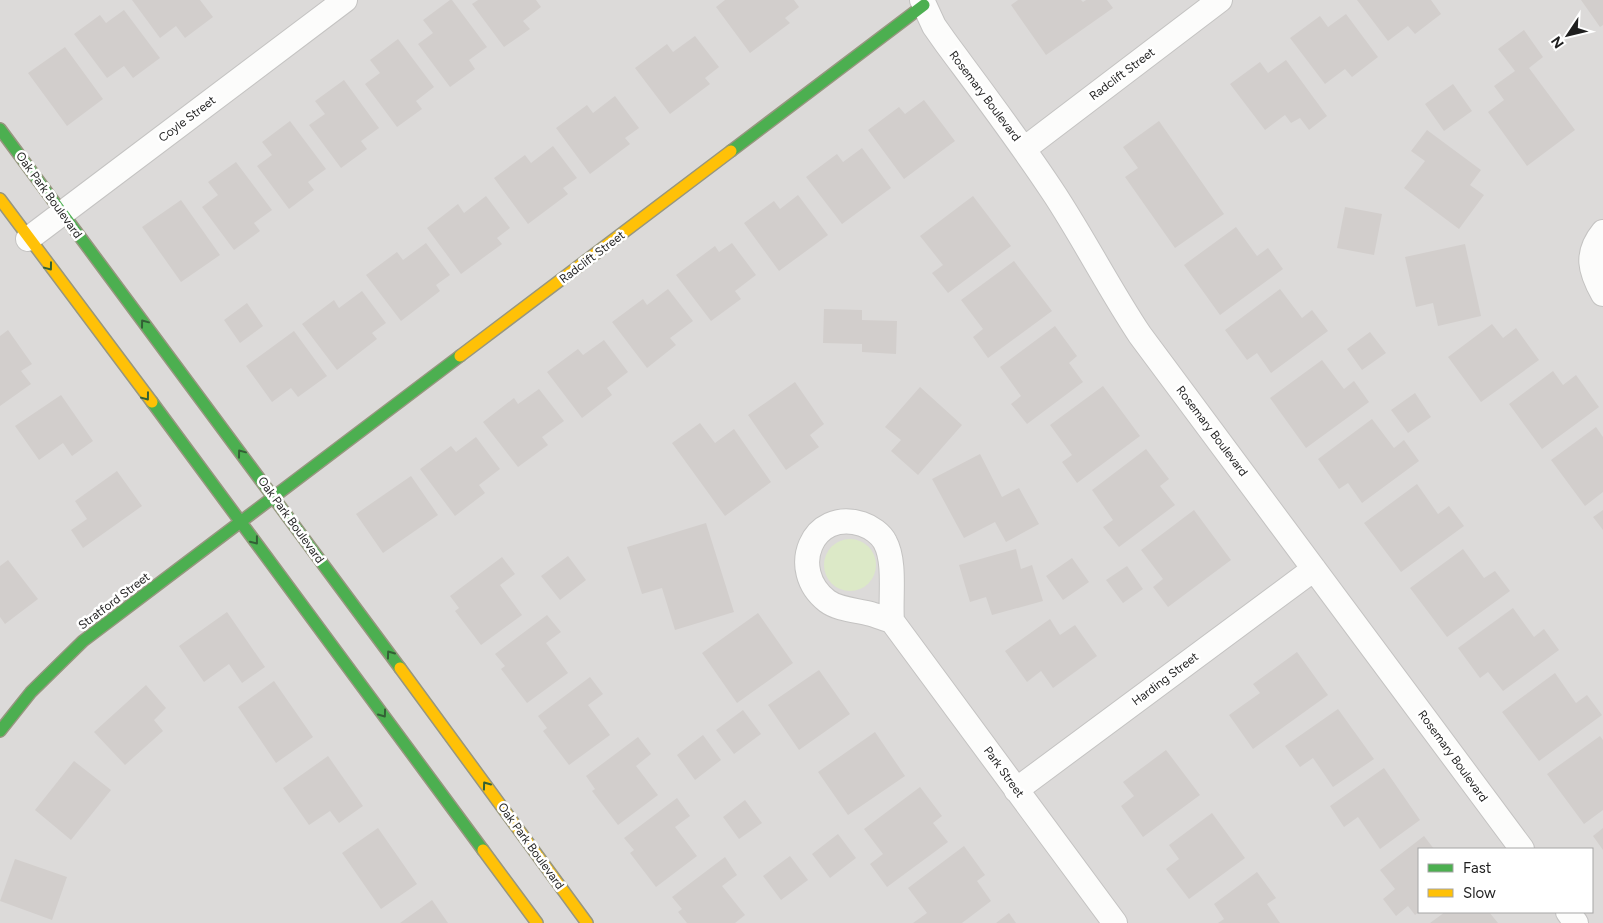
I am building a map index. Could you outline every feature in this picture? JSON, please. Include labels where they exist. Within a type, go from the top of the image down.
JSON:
[{"type":"street","name":"Coyle Street","points":[[28,238],[345,0]]},
{"type":"street","name":"Radclift Street","points":[[1024,149],[1220,0]]},
{"type":"street","name":"Radclift Street","points":[[259,508],[923,3]]},
{"type":"street","name":"Rosemary Boulevard","points":[[923,3],[934,26],[1024,149],[1059,202],[1117,301],[1140,335],[1521,848]]},
{"type":"street","name":"Oak Park Boulevard","points":[[0,129],[274,497],[577,919]]},
{"type":"street","points":[[0,199],[537,923]]},
{"type":"street","points":[[1603,232],[1590,253],[1593,278],[1603,294]]},
{"type":"street","name":"Stratford Street","points":[[0,731],[31,692],[83,642],[259,508]]},
{"type":"street","points":[[844,521],[857,522],[867,525],[885,541],[890,552],[892,566],[892,621],[872,614],[838,607],[828,602],[812,584],[806,561],[814,538],[822,530],[832,524],[844,521]]},
{"type":"street","name":"Harding Street","points":[[1016,790],[1314,569]]},
{"type":"street","name":"Park Street","points":[[892,621],[1115,923]]},
{"type":"shaded area","points":[[0,0],[1603,0],[1603,923],[0,923]]},
{"type":"green space","points":[[845,539],[855,539],[869,546],[876,560],[876,570],[869,584],[855,591],[845,591],[835,587],[828,580],[824,570],[824,560],[828,550],[835,543]]},
{"type":"building","points":[[132,0],[200,0],[213,17],[185,38],[176,26],[160,38]]},
{"type":"building","points":[[452,0],[487,47],[469,60],[475,69],[450,87],[418,44],[433,33],[423,20]]},
{"type":"building","points":[[478,0],[536,0],[541,7],[523,21],[530,29],[504,47],[472,4]]},
{"type":"building","points":[[725,0],[794,0],[799,7],[785,18],[790,23],[750,53],[716,7]]},
{"type":"building","points":[[1018,0],[1081,0],[1083,2],[1086,0],[1107,0],[1113,8],[1046,55],[1011,5]]},
{"type":"building","points":[[1357,0],[1431,0],[1441,14],[1415,34],[1408,26],[1388,41]]},
{"type":"building","points":[[1581,0],[1603,0],[1603,25],[1600,27]]},
{"type":"building","points":[[124,10],[160,58],[133,78],[124,66],[107,78],[74,34],[100,15],[106,23]]},
{"type":"building","points":[[1346,14],[1378,57],[1352,77],[1345,69],[1325,84],[1290,38],[1320,16],[1328,27]]},
{"type":"building","points":[[1524,30],[1543,57],[1529,68],[1575,130],[1527,166],[1488,112],[1504,100],[1494,86],[1515,71],[1498,49]]},
{"type":"building","points":[[695,36],[719,67],[705,78],[710,84],[670,114],[635,68],[667,44],[673,52]]},
{"type":"building","points":[[398,39],[434,87],[416,101],[422,109],[397,127],[365,84],[380,73],[370,60]]},
{"type":"building","points":[[65,47],[103,99],[67,126],[28,73]]},
{"type":"building","points":[[1286,60],[1327,116],[1309,130],[1300,118],[1291,123],[1285,115],[1265,130],[1230,84],[1260,62],[1268,73]]},
{"type":"building","points":[[344,80],[379,128],[361,141],[367,149],[341,168],[309,125],[325,114],[315,101]]},
{"type":"building","points":[[1453,84],[1472,111],[1444,131],[1425,104]]},
{"type":"building","points":[[615,96],[639,128],[625,138],[630,144],[590,174],[556,128],[587,105],[593,113]]},
{"type":"building","points":[[924,100],[955,141],[904,179],[868,130],[899,107],[905,114]]},
{"type":"building","points":[[290,121],[326,169],[308,182],[314,190],[289,209],[257,166],[272,155],[262,142]]},
{"type":"building","points":[[1159,121],[1224,214],[1175,248],[1125,177],[1138,168],[1123,147]]},
{"type":"building","points":[[1427,130],[1481,170],[1470,185],[1484,195],[1459,229],[1404,188],[1425,161],[1411,151]]},
{"type":"building","points":[[553,146],[577,178],[563,188],[568,194],[528,224],[494,178],[525,155],[531,163]]},
{"type":"building","points":[[862,148],[891,188],[842,224],[806,177],[837,154],[843,162]]},
{"type":"building","points":[[236,162],[272,210],[254,223],[260,231],[234,250],[202,207],[218,195],[208,182]]},
{"type":"building","points":[[798,195],[828,235],[779,271],[744,223],[774,201],[780,209]]},
{"type":"building","points":[[486,196],[510,228],[497,238],[502,244],[461,274],[427,228],[458,204],[464,213]]},
{"type":"building","points":[[973,196],[1011,246],[948,293],[932,273],[943,265],[920,236]]},
{"type":"building","points":[[181,200],[220,255],[181,282],[142,227]]},
{"type":"building","points":[[1345,207],[1382,214],[1374,255],[1337,248]]},
{"type":"building","points":[[1236,227],[1257,256],[1268,248],[1283,269],[1220,315],[1184,265]]},
{"type":"building","points":[[426,243],[450,275],[436,285],[440,291],[401,321],[366,275],[397,252],[403,260]]},
{"type":"building","points":[[732,243],[756,275],[735,291],[741,299],[711,321],[676,275],[715,246],[719,252]]},
{"type":"building","points":[[1465,244],[1481,316],[1438,326],[1433,303],[1416,307],[1405,257]]},
{"type":"building","points":[[1014,261],[1052,311],[988,358],[973,337],[983,329],[961,300]]},
{"type":"building","points":[[668,289],[693,321],[670,338],[676,345],[647,368],[612,322],[643,299],[647,305]]},
{"type":"building","points":[[1280,289],[1302,318],[1312,310],[1328,331],[1271,373],[1257,353],[1247,360],[1225,330]]},
{"type":"building","points":[[362,291],[386,323],[372,333],[377,339],[337,370],[302,324],[334,300],[339,308]]},
{"type":"building","points":[[247,303],[263,326],[240,343],[224,320]]},
{"type":"building","points":[[824,309],[862,310],[862,320],[897,321],[896,354],[862,352],[862,344],[823,343]]},
{"type":"building","points":[[1492,324],[1503,338],[1516,328],[1539,360],[1481,402],[1448,357]]},
{"type":"building","points":[[1055,326],[1077,356],[1069,363],[1083,382],[1027,424],[1011,404],[1021,396],[1000,367]]},
{"type":"building","points":[[8,330],[32,364],[21,371],[31,384],[0,406],[0,336]]},
{"type":"building","points":[[294,331],[327,376],[298,397],[291,388],[272,402],[246,366]]},
{"type":"building","points":[[1370,332],[1386,353],[1362,370],[1347,349]]},
{"type":"building","points":[[604,340],[628,372],[607,388],[612,395],[582,418],[547,372],[578,349],[583,355]]},
{"type":"building","points":[[1322,360],[1344,389],[1354,381],[1369,402],[1306,448],[1270,398]]},
{"type":"building","points":[[1553,371],[1563,385],[1576,375],[1599,407],[1542,449],[1509,404]]},
{"type":"building","points":[[795,382],[824,424],[810,435],[819,447],[786,470],[748,415]]},
{"type":"building","points":[[1103,386],[1140,436],[1077,483],[1062,462],[1072,455],[1050,425]]},
{"type":"building","points":[[920,387],[962,425],[918,475],[891,451],[901,440],[885,427]]},
{"type":"building","points":[[539,389],[564,421],[542,437],[548,445],[518,467],[483,422],[514,398],[518,404]]},
{"type":"building","points":[[1415,393],[1431,417],[1408,433],[1391,410]]},
{"type":"building","points":[[61,395],[93,441],[72,456],[63,443],[39,460],[15,426]]},
{"type":"building","points":[[1372,419],[1394,448],[1404,440],[1419,461],[1362,503],[1348,483],[1339,489],[1318,459]]},
{"type":"building","points":[[700,423],[715,443],[734,429],[771,482],[725,516],[672,443]]},
{"type":"building","points":[[1596,427],[1603,437],[1603,492],[1585,506],[1551,460]]},
{"type":"building","points":[[476,437],[500,469],[479,485],[485,493],[455,516],[420,469],[451,446],[456,452]]},
{"type":"building","points":[[1146,449],[1169,479],[1160,486],[1175,505],[1119,547],[1103,527],[1113,520],[1092,490]]},
{"type":"building","points":[[980,454],[1002,497],[1019,488],[1039,524],[1006,542],[995,522],[964,538],[932,479]]},
{"type":"building","points":[[117,471],[142,506],[83,548],[71,530],[87,519],[75,501]]},
{"type":"building","points":[[411,476],[438,515],[383,553],[356,514]]},
{"type":"building","points":[[1417,484],[1438,514],[1449,506],[1464,526],[1401,572],[1364,523]]},
{"type":"building","points":[[1194,510],[1231,560],[1168,607],[1153,587],[1163,579],[1141,550]]},
{"type":"building","points":[[1603,510],[1603,530],[1593,517]]},
{"type":"building","points":[[706,523],[734,612],[675,630],[662,588],[642,594],[627,547]]},
{"type":"building","points":[[1016,549],[1021,569],[1032,565],[1043,601],[992,615],[986,597],[970,602],[959,565]]},
{"type":"building","points":[[1463,549],[1484,578],[1495,571],[1510,591],[1447,637],[1410,588]]},
{"type":"building","points":[[568,556],[586,580],[560,600],[541,576]]},
{"type":"building","points":[[502,557],[515,574],[500,585],[522,615],[481,645],[455,611],[459,608],[450,596]]},
{"type":"building","points":[[1072,558],[1089,582],[1063,600],[1046,576]]},
{"type":"building","points":[[8,560],[38,599],[5,624],[0,617],[0,566]]},
{"type":"building","points":[[1127,566],[1143,589],[1123,603],[1106,580]]},
{"type":"building","points":[[1513,608],[1534,637],[1544,629],[1559,650],[1503,691],[1488,672],[1480,678],[1458,648]]},
{"type":"building","points":[[227,612],[265,667],[242,683],[229,664],[204,682],[179,646]]},
{"type":"building","points":[[758,613],[793,663],[737,703],[702,653]]},
{"type":"building","points":[[547,615],[561,632],[546,643],[568,673],[527,703],[501,669],[505,666],[495,654]]},
{"type":"building","points":[[1050,619],[1060,635],[1075,625],[1097,656],[1053,688],[1041,671],[1027,682],[1005,651]]},
{"type":"building","points":[[1297,652],[1328,695],[1253,749],[1229,715],[1260,693],[1253,684]]},
{"type":"building","points":[[819,670],[850,714],[799,750],[768,705]]},
{"type":"building","points":[[1555,673],[1576,703],[1587,695],[1602,715],[1539,761],[1502,712]]},
{"type":"building","points":[[590,677],[603,694],[588,705],[610,735],[569,765],[543,731],[547,728],[538,716]]},
{"type":"building","points":[[274,681],[313,737],[276,763],[238,707]]},
{"type":"building","points":[[146,685],[166,708],[154,720],[163,731],[125,765],[94,732]]},
{"type":"building","points":[[1338,709],[1374,759],[1333,787],[1313,758],[1300,767],[1285,746]]},
{"type":"building","points":[[743,710],[761,734],[734,754],[716,730]]},
{"type":"building","points":[[875,732],[905,776],[848,815],[818,772]]},
{"type":"building","points":[[703,735],[721,760],[695,780],[677,755]]},
{"type":"building","points":[[1600,736],[1603,740],[1603,810],[1584,824],[1547,774]]},
{"type":"building","points":[[638,737],[651,754],[636,766],[658,795],[618,825],[592,791],[595,789],[586,776]]},
{"type":"building","points":[[1166,750],[1200,795],[1143,837],[1121,806],[1134,796],[1123,782]]},
{"type":"building","points":[[328,756],[363,806],[339,823],[330,811],[309,825],[283,788]]},
{"type":"building","points":[[74,761],[111,790],[71,840],[35,810]]},
{"type":"building","points":[[1384,768],[1420,820],[1380,849],[1358,817],[1344,827],[1330,806]]},
{"type":"building","points":[[920,787],[942,816],[933,823],[948,842],[887,887],[870,864],[883,854],[864,829]]},
{"type":"building","points":[[677,798],[690,816],[675,827],[697,856],[656,887],[630,853],[634,850],[624,838]]},
{"type":"building","points":[[745,800],[762,823],[739,839],[723,817]]},
{"type":"building","points":[[1212,813],[1245,858],[1189,899],[1166,869],[1179,859],[1169,845]]},
{"type":"building","points":[[378,828],[417,884],[381,909],[342,853]]},
{"type":"building","points":[[1603,828],[1603,850],[1593,836]]},
{"type":"building","points":[[838,834],[856,858],[830,878],[812,854]]},
{"type":"building","points":[[1424,836],[1433,848],[1418,848],[1418,913],[1415,915],[1408,906],[1396,916],[1383,899],[1395,889],[1380,870]]},
{"type":"building","points":[[964,846],[985,875],[977,881],[991,901],[962,923],[913,923],[927,913],[908,888]]},
{"type":"building","points":[[790,856],[808,880],[781,900],[763,876]]},
{"type":"building","points":[[725,857],[737,875],[722,886],[745,915],[735,923],[687,923],[678,912],[682,909],[672,897]]},
{"type":"building","points":[[15,859],[67,877],[52,920],[0,901]]},
{"type":"building","points":[[1257,872],[1276,898],[1267,904],[1280,923],[1218,923],[1224,919],[1214,904]]},
{"type":"building","points":[[432,900],[448,923],[400,923]]},
{"type":"building","points":[[1009,913],[1016,923],[996,923]]},
{"type":"building","points":[[1444,913],[1490,913],[1498,923],[1430,923]]},
{"type":"traffic: fast","points":[[731,151],[924,5]]},
{"type":"traffic: fast","points":[[0,129],[400,668]]},
{"type":"traffic: fast","points":[[0,731],[31,692],[83,641],[460,356]]},
{"type":"traffic: fast","points":[[152,402],[483,850]]},
{"type":"traffic: slow","points":[[460,356],[731,151]]},
{"type":"traffic: slow","points":[[0,199],[152,402]]},
{"type":"traffic: slow","points":[[400,668],[587,923]]},
{"type":"traffic: slow","points":[[483,850],[537,923]]}]
